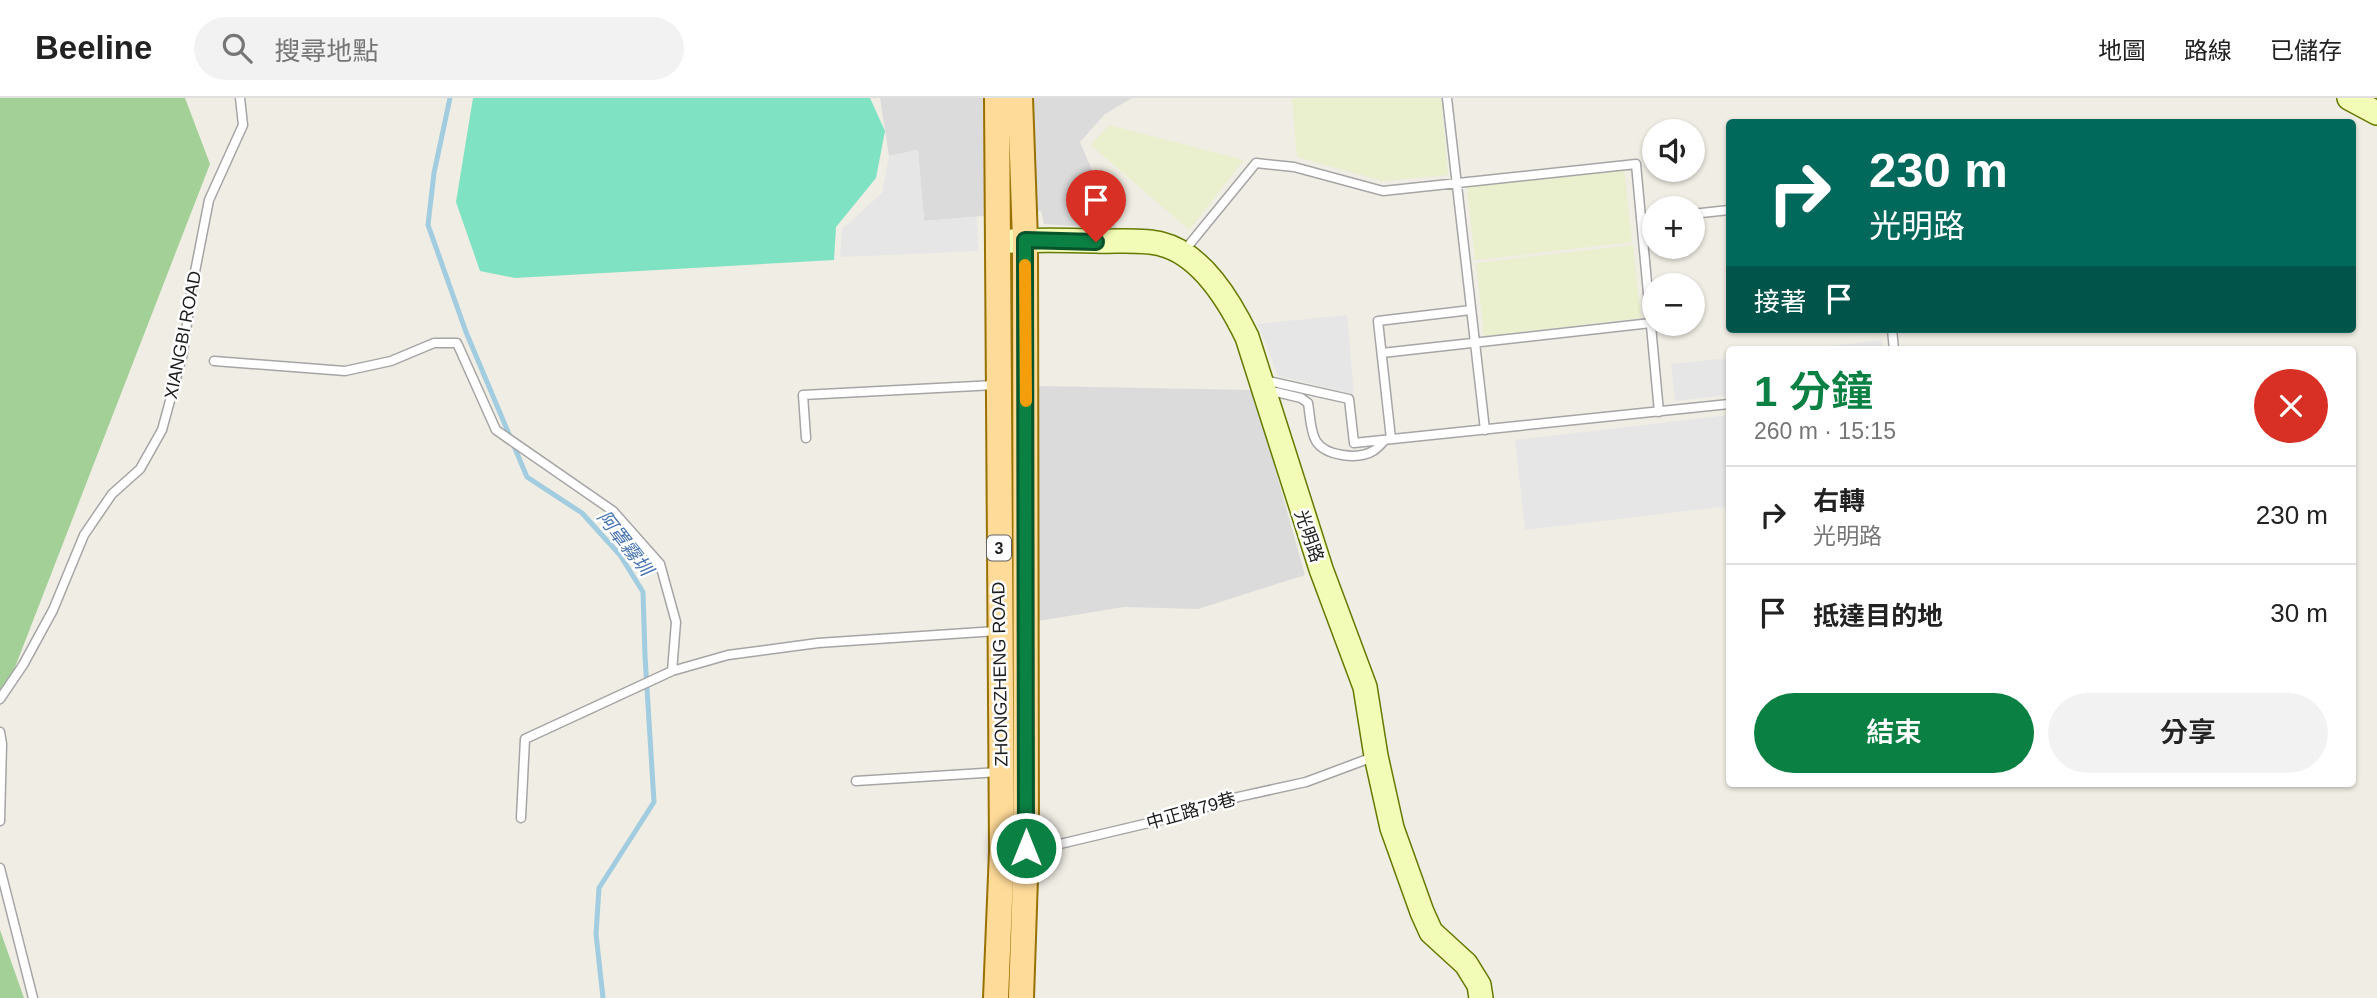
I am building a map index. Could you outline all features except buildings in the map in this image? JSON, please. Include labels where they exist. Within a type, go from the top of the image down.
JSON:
[{"type":"main road","name":"ZHONGZHENG ROAD","points":[[996,998],[1014,849],[1002,772],[997,98]]},
{"type":"main road","name":"ZHONGZHENG ROAD","points":[[1020,98],[1025,240],[1014,849],[1021,998]]},
{"type":"street","points":[[2349,98],[2377,113]]},
{"type":"street","name":"光明路","points":[[998,242],[1025,240],[1160,244],[1182,253],[1203,271],[1235,312],[1247,337],[1321,569],[1365,687],[1376,756],[1392,828],[1422,912],[1431,932],[1466,964],[1479,985],[1481,998]]},
{"type":"lane","name":"XIANGBI ROAD","points":[[0,699],[23,665],[53,610],[84,535],[113,494],[140,469],[162,430],[183,353],[192,287],[209,201],[243,125],[240,98]]},
{"type":"lane","points":[[1447,98],[1485,430]]},
{"type":"lane","points":[[1182,253],[1256,163],[1294,167],[1383,191],[1636,164],[1646,273]]},
{"type":"lane","points":[[1705,213],[1726,210]]},
{"type":"lane","points":[[1388,440],[1378,321],[1471,310]]},
{"type":"lane","points":[[1382,353],[1642,324]]},
{"type":"lane","points":[[1652,336],[1659,412]]},
{"type":"lane","points":[[214,361],[345,371],[391,361],[434,343],[457,343],[496,430],[613,511],[660,564],[676,622],[672,671]]},
{"type":"lane","points":[[1261,384],[1308,402],[1315,440],[1327,450],[1349,456],[1360,455],[1371,453],[1388,440]]},
{"type":"lane","points":[[1261,384],[1349,399],[1354,443],[1726,404]]},
{"type":"lane","points":[[806,438],[803,395],[998,385]]},
{"type":"lane","points":[[521,818],[525,739],[672,671],[728,654],[818,643],[999,630]]},
{"type":"lane","points":[[0,732],[0,821]]},
{"type":"lane","name":"中正路79巷","points":[[1014,849],[1060,844],[1178,816],[1238,797],[1306,782],[1376,756]]},
{"type":"lane","points":[[856,781],[1002,772]]},
{"type":"lane","points":[[0,868],[33,998]]},
{"type":"shaded area","points":[[880,98],[1132,98],[1105,114],[1080,142],[1117,229],[1044,224],[1041,211],[924,221],[918,150],[889,156]]},
{"type":"shaded area","points":[[918,150],[924,221],[977,217],[978,251],[840,257],[842,229],[882,193],[889,156]]},
{"type":"shaded area","points":[[1347,315],[1354,394],[1278,376],[1258,324]]},
{"type":"shaded area","points":[[1882,340],[1883,346],[1831,346]]},
{"type":"shaded area","points":[[1726,358],[1726,395],[1675,401],[1671,364]]},
{"type":"shaded area","points":[[1039,386],[1253,390],[1305,575],[1198,609],[1124,607],[1038,621]]},
{"type":"shaded area","points":[[1726,415],[1726,506],[1525,530],[1515,440]]},
{"type":"green space","points":[[0,98],[185,98],[210,164],[0,706]]},
{"type":"green space","points":[[473,98],[870,98],[885,131],[876,178],[836,227],[834,260],[515,278],[480,271],[456,202]]},
{"type":"green space","points":[[1292,98],[1441,98],[1448,175],[1383,181],[1297,157]]},
{"type":"green space","points":[[1109,125],[1244,160],[1189,230],[1091,145]]},
{"type":"green space","points":[[1624,169],[1632,242],[1475,260],[1467,187]]},
{"type":"green space","points":[[1633,245],[1641,318],[1484,336],[1476,263]]},
{"type":"green space","points":[[0,930],[24,998],[0,998]]},
{"type":"waterway","name":"阿罩霧圳","points":[[450,98],[434,173],[428,225],[466,332],[527,477],[582,513],[620,555],[643,592],[654,802],[599,888],[596,934],[603,998]]},
{"type":"slow traffic","points":[[1025,265],[1026,401]]},
{"type":"route","points":[[1026,848],[1025,240],[1096,242]]}]
